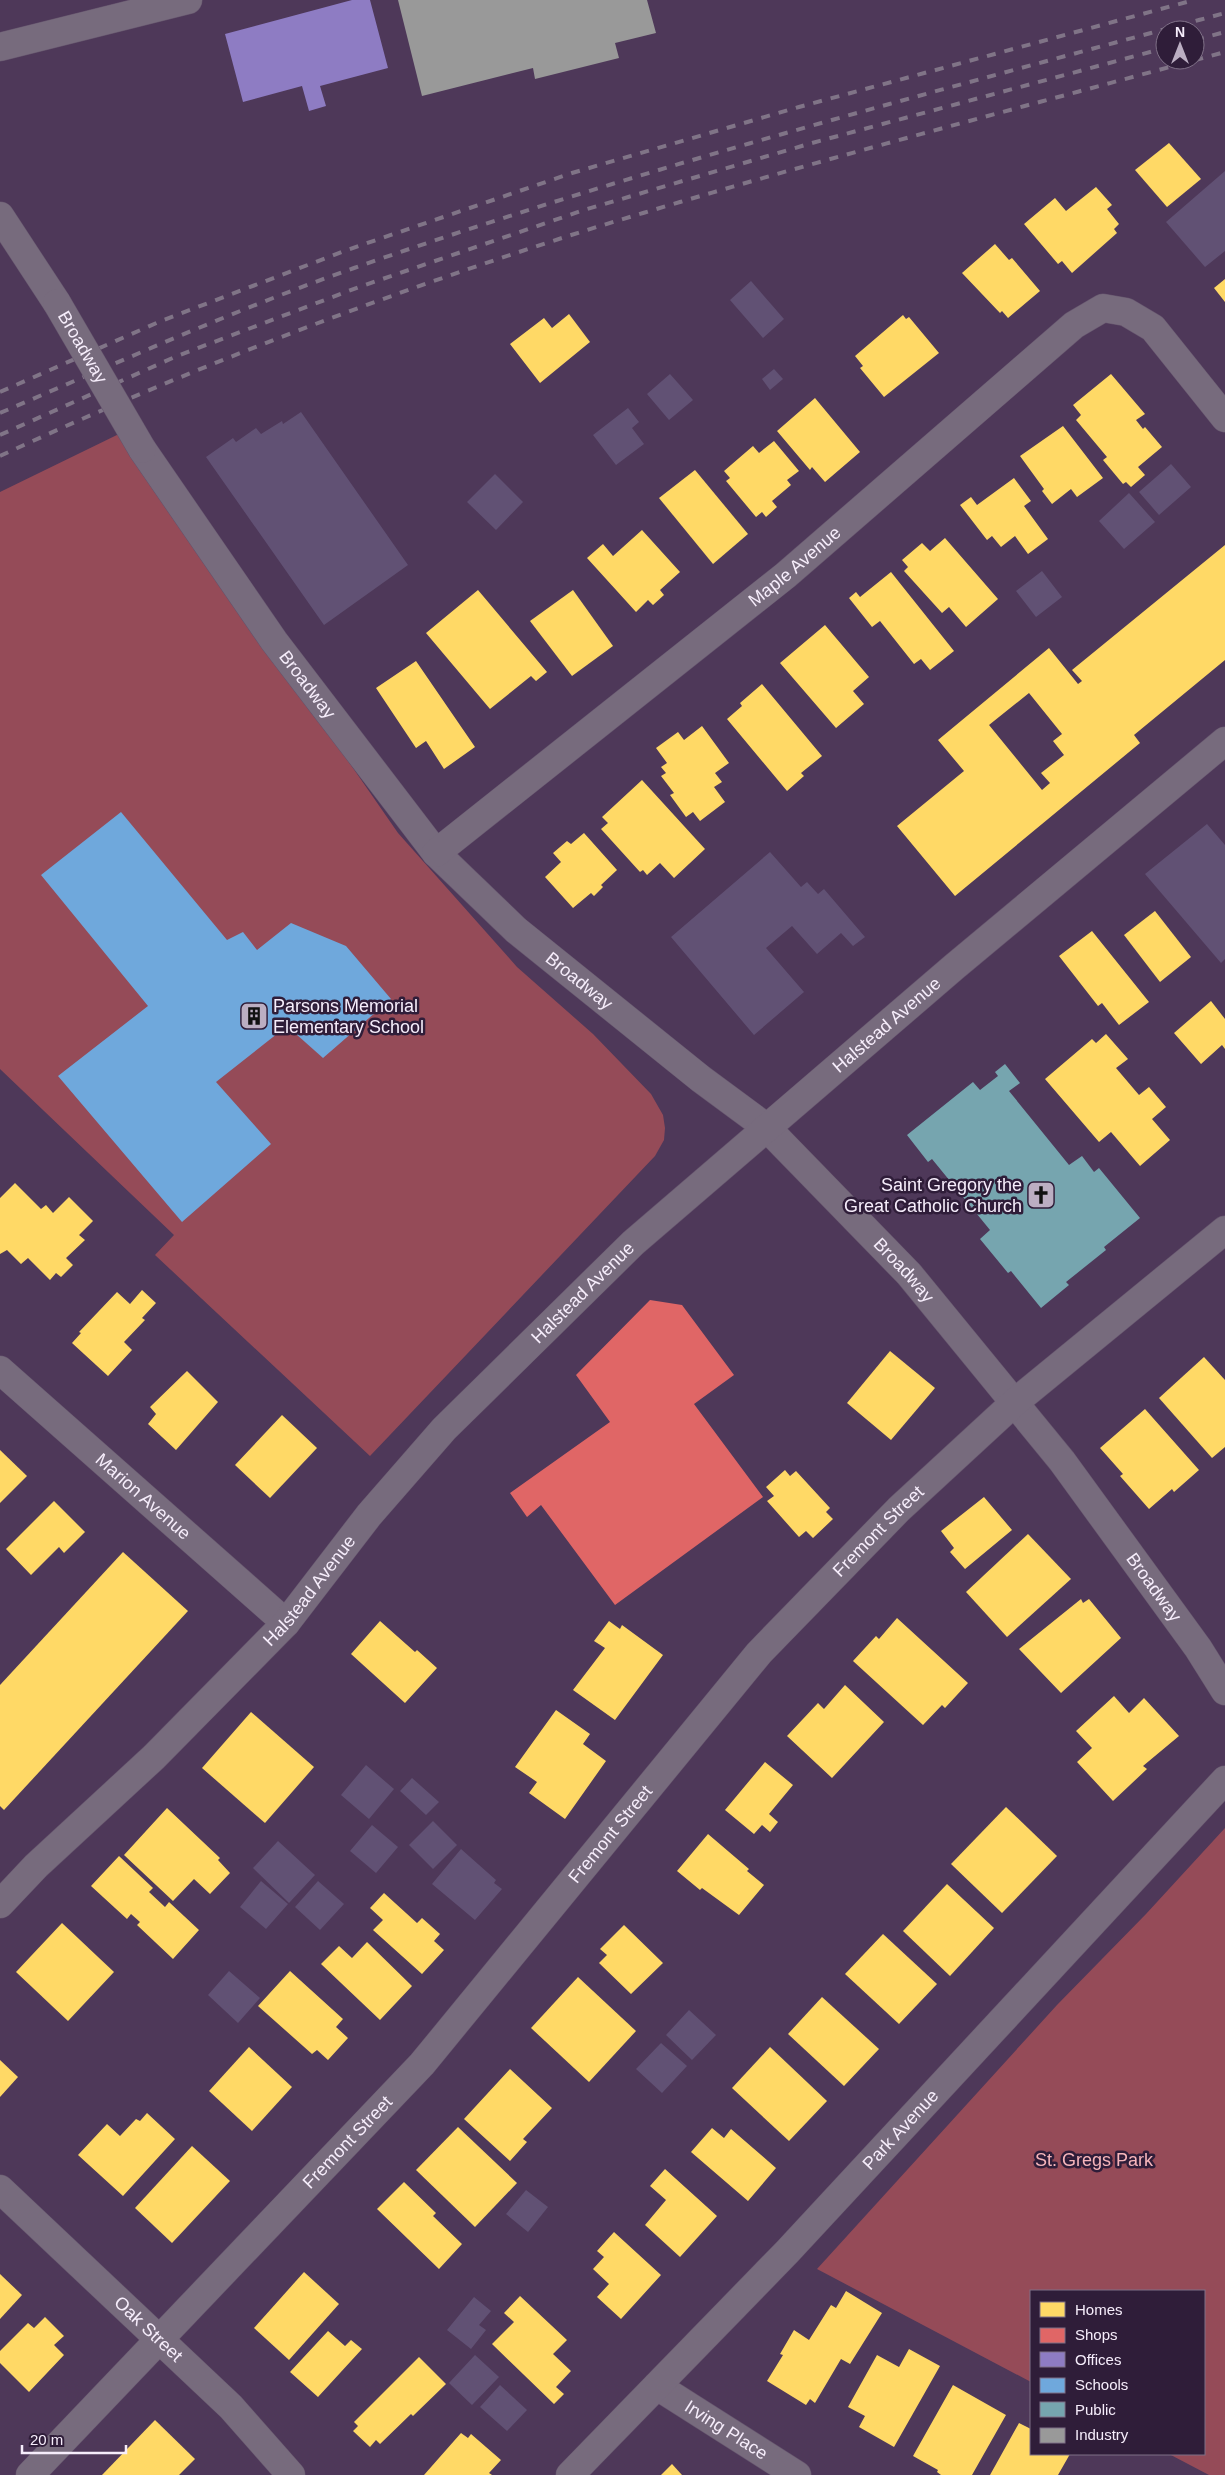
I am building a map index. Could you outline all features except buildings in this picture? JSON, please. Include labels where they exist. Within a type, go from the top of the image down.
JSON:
[{"type":"street","points":[[0,47],[188,0]]},
{"type":"street","name":"Broadway","points":[[0,216],[57,303],[142,449],[274,641],[436,853],[516,930],[701,1079],[766,1127],[909,1274],[1062,1461],[1198,1648],[1225,1691]]},
{"type":"street","name":"Maple Avenue","points":[[436,853],[786,575],[1074,325],[1103,308],[1126,312],[1153,328],[1218,408]]},
{"type":"street","name":"Halstead Avenue","points":[[0,1904],[36,1866],[154,1757],[286,1623],[369,1515],[444,1428],[633,1243],[766,1127],[1225,741]]},
{"type":"street","name":"Fremont Street","points":[[30,2475],[422,2064],[759,1652],[899,1509],[1014,1403],[1225,1230]]},
{"type":"street","name":"Marion Avenue","points":[[0,1370],[286,1623]]},
{"type":"street","name":"Park Avenue","points":[[570,2475],[787,2252],[1225,1780]]},
{"type":"street","name":"Oak Street","points":[[0,2189],[231,2407],[291,2475]]},
{"type":"street","name":"Irving Place","points":[[657,2386],[797,2475]]},
{"type":"green space","points":[[121,433],[398,833],[517,967],[593,1034],[651,1094],[663,1115],[664,1140],[655,1156],[370,1456],[155,1255],[174,1235],[0,1069],[0,492]]},
{"type":"green space","name":"St. Gregs Park","points":[[1225,1828],[1225,2475],[1209,2475],[1171,2455],[1205,2455],[1205,2290],[1030,2290],[1030,2381],[817,2269],[1057,2005],[1146,1914]]},
{"type":"railway","points":[[0,392],[161,321],[347,250],[572,173],[799,107],[1194,0]]},
{"type":"railway","points":[[0,413],[265,301],[354,268],[462,232],[678,164],[1225,13]]},
{"type":"railway","points":[[1205,37],[1225,32]]},
{"type":"railway","points":[[0,435],[177,356],[359,287],[584,210],[812,143],[1155,51]]},
{"type":"railway","points":[[0,456],[217,362],[364,306],[512,254],[746,183],[1225,52]]},
{"type":"place","name":"Parsons Memorial Elementary School","points":[[254,1016]]},
{"type":"place","name":"Saint Gregory the Great Catholic Church","points":[[1041,1195]]}]
